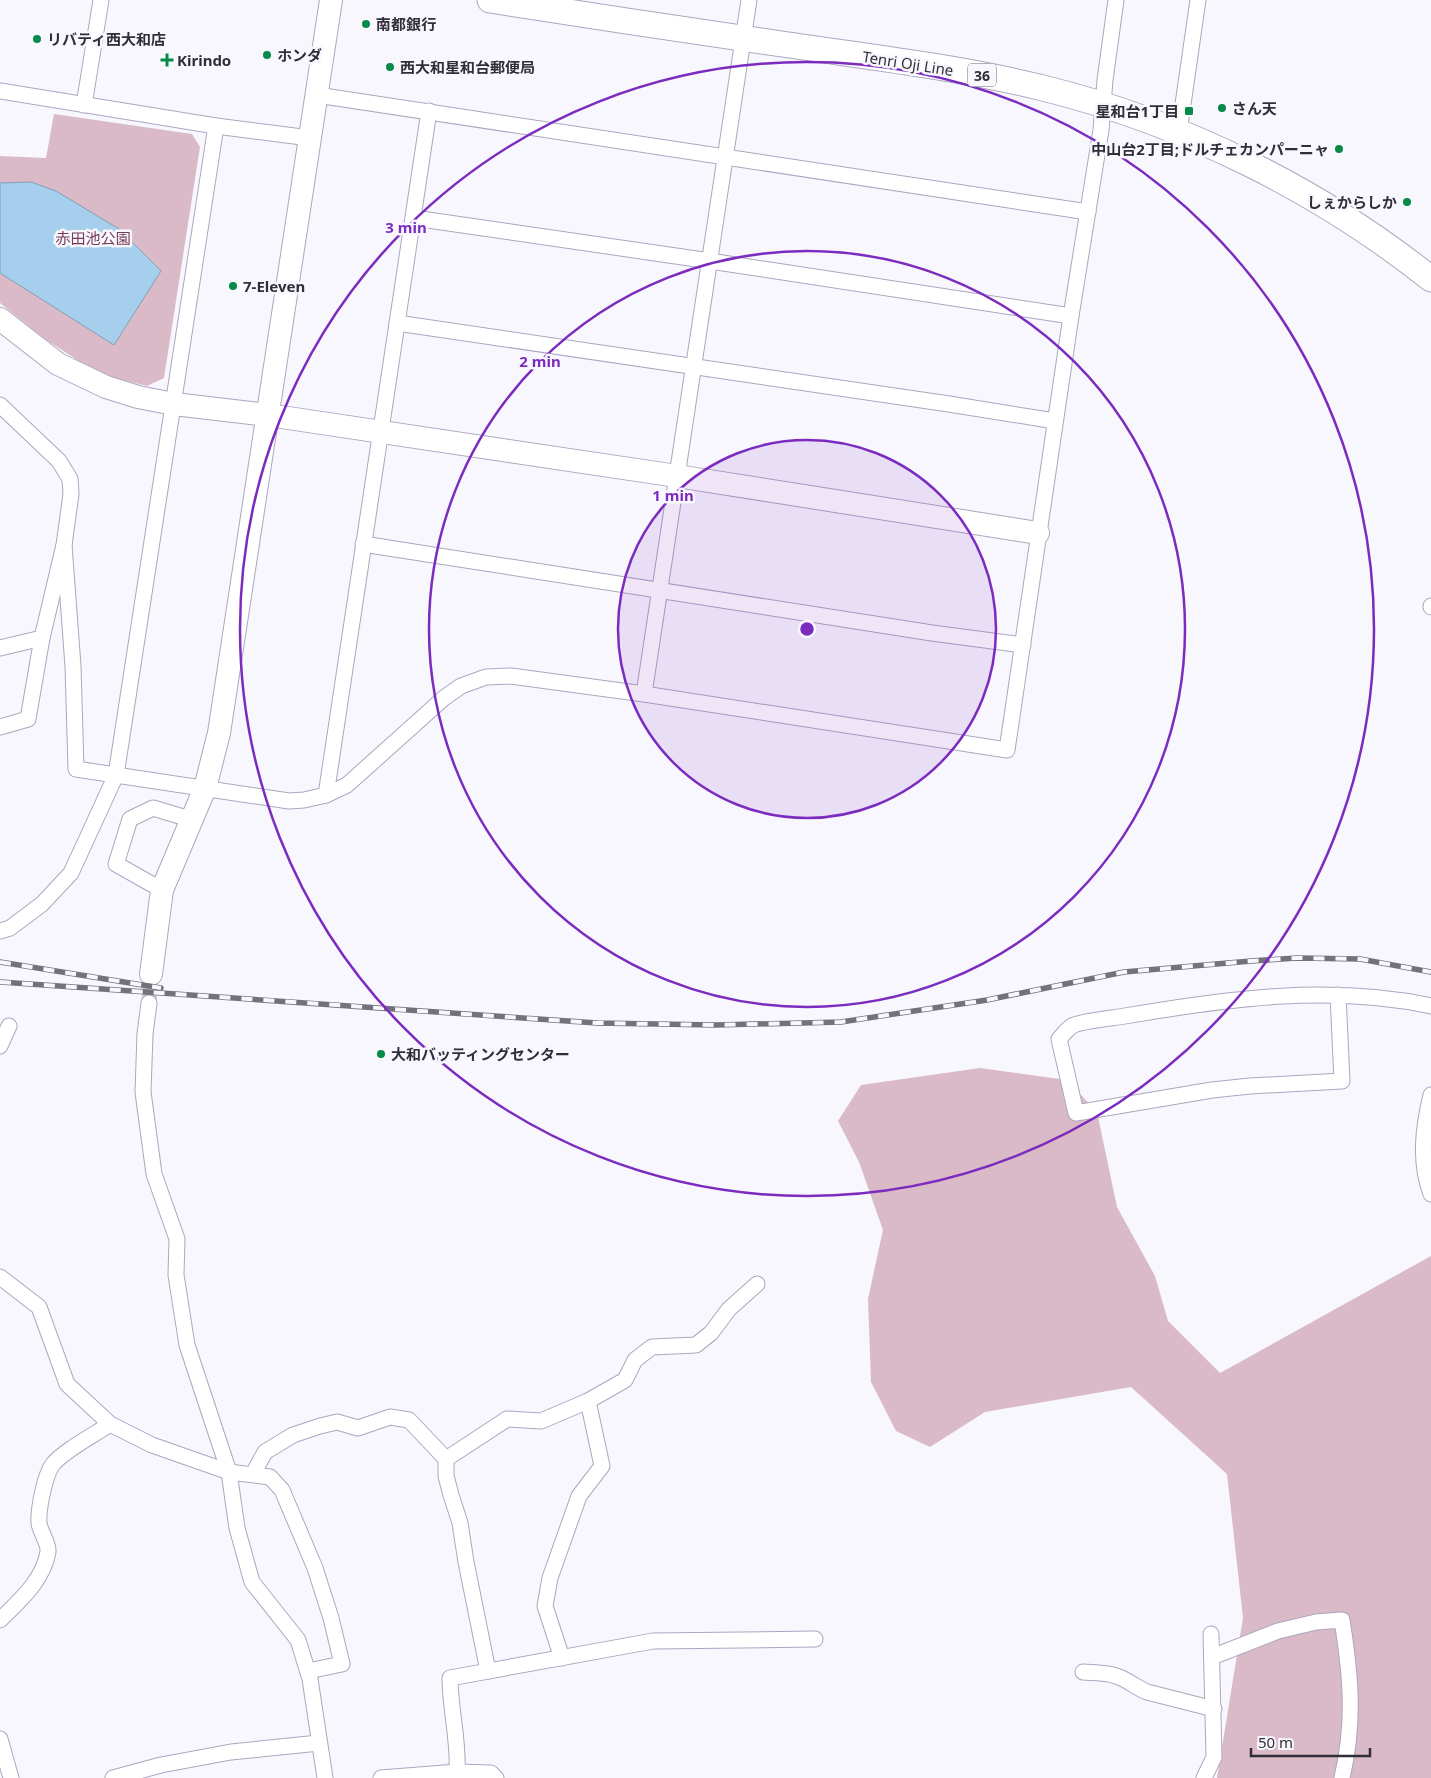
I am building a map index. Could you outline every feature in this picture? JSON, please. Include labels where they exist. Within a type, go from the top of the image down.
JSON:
[{"type":"main road","name":"Tenri Oji Line","points":[[490,0],[988,76],[1045,88],[1179,132],[1218,148],[1315,200],[1395,252],[1431,279]]},
{"type":"street","points":[[84,105],[101,0]]},
{"type":"street","points":[[151,974],[162,890],[205,788],[219,733],[331,0]]},
{"type":"street","points":[[644,694],[749,0]]},
{"type":"street","points":[[64,546],[73,666],[76,769],[289,801],[304,800],[326,795],[347,785],[444,698],[461,686],[486,677],[511,676],[644,694],[1007,750],[1038,533],[1104,106],[1105,80],[1116,0]]},
{"type":"street","points":[[1179,132],[1198,0]]},
{"type":"street","points":[[0,91],[216,126],[310,138]]},
{"type":"street","points":[[317,95],[1088,212]]},
{"type":"street","points":[[326,795],[379,432],[414,218],[429,111]]},
{"type":"street","points":[[0,931],[10,928],[42,904],[71,873],[116,775],[216,126]]},
{"type":"street","points":[[414,218],[1071,316]]},
{"type":"street","points":[[0,318],[46,356],[88,380],[138,397],[174,404],[678,476],[1038,533]]},
{"type":"street","points":[[397,323],[1056,421]]},
{"type":"street","points":[[0,405],[59,461],[70,479],[71,494],[64,546],[42,638],[28,719],[0,727]]},
{"type":"street","points":[[363,544],[923,632],[1023,645]]},
{"type":"street","points":[[0,648],[42,638]]},
{"type":"street","points":[[162,890],[116,864],[130,819],[153,808],[193,820]]},
{"type":"street","points":[[1338,995],[1342,1081],[1212,1090],[1076,1113],[1059,1039],[1073,1025],[1226,1000],[1260,997],[1338,995],[1372,996],[1405,1000],[1431,1006]]},
{"type":"street","points":[[149,1003],[145,1034],[144,1092],[154,1174],[177,1239],[176,1275],[187,1346],[229,1472],[237,1528],[252,1582],[298,1640],[308,1670],[325,1778]]},
{"type":"street","points":[[0,1046],[9,1026]]},
{"type":"street","points":[[1431,1095],[1423,1157],[1425,1178],[1431,1194]]},
{"type":"street","points":[[0,1278],[39,1307],[67,1384],[110,1424],[152,1445],[229,1472],[270,1477],[282,1490],[315,1568],[331,1618],[342,1664],[308,1670]]},
{"type":"street","points":[[446,1458],[507,1419],[541,1421],[588,1401],[625,1380],[635,1360],[652,1347],[696,1345],[710,1333],[729,1308],[756,1284]]},
{"type":"street","points":[[562,1658],[545,1606],[550,1578],[578,1496],[602,1466],[588,1401]]},
{"type":"street","points":[[253,1474],[265,1452],[293,1436],[320,1426],[338,1422],[358,1428],[390,1417],[409,1420],[446,1458],[446,1476],[450,1495],[460,1523],[488,1671]]},
{"type":"street","points":[[0,1620],[27,1593],[41,1573],[48,1550],[39,1524],[40,1508],[45,1484],[52,1465],[110,1424]]},
{"type":"street","points":[[1212,1657],[1288,1628],[1316,1622],[1342,1620],[1351,1688],[1349,1750],[1342,1778]]},
{"type":"street","points":[[1204,1778],[1214,1757],[1211,1634]]},
{"type":"street","points":[[457,1772],[458,1759],[450,1699],[450,1678],[653,1641],[815,1639]]},
{"type":"street","points":[[1083,1672],[1108,1673],[1147,1692],[1214,1709]]},
{"type":"street","points":[[0,1739],[12,1778]]},
{"type":"street","points":[[113,1778],[160,1765],[222,1754],[319,1742]]},
{"type":"street","points":[[382,1778],[457,1772],[491,1773],[496,1778]]},
{"type":"green space","name":"赤田池公園","points":[[54,114],[192,134],[200,147],[164,378],[147,386],[111,377],[88,367],[45,339],[0,303],[0,156],[46,158]]},
{"type":"green space","points":[[980,1068],[1067,1080],[1097,1112],[1117,1207],[1155,1276],[1168,1321],[1220,1373],[1431,1256],[1431,1778],[1217,1778],[1243,1618],[1227,1474],[1131,1387],[985,1412],[930,1447],[896,1431],[871,1382],[868,1299],[883,1230],[859,1162],[838,1121],[861,1085]]},
{"type":"water","points":[[31,182],[56,191],[119,229],[161,271],[114,345],[0,273],[0,183]]},
{"type":"tunnel","points":[[149,1003],[151,974]]},
{"type":"railway","points":[[0,982],[597,1023],[716,1025],[841,1022],[987,1000],[1124,972],[1251,961],[1297,958],[1360,959],[1431,972]]},
{"type":"railway","points":[[0,962],[161,988]]},
{"type":"place","name":"南都銀行","points":[[366,24]]},
{"type":"place","name":"リバティ西大和店","points":[[37,39]]},
{"type":"place","name":"ホンダ","points":[[267,55]]},
{"type":"place","name":"Kirindo","points":[[167,60]]},
{"type":"place","name":"西大和星和台郵便局","points":[[390,67]]},
{"type":"place","name":"さん天","points":[[1222,108]]},
{"type":"place","name":"星和台1丁目","points":[[1189,111]]},
{"type":"place","name":"中山台2丁目;ドルチェカンパーニャ","points":[[1339,149]]},
{"type":"place","name":"しぇからしか","points":[[1407,202]]},
{"type":"place","name":"7-Eleven","points":[[233,286]]},
{"type":"place","name":"大和バッティングセンター","points":[[381,1054]]}]
